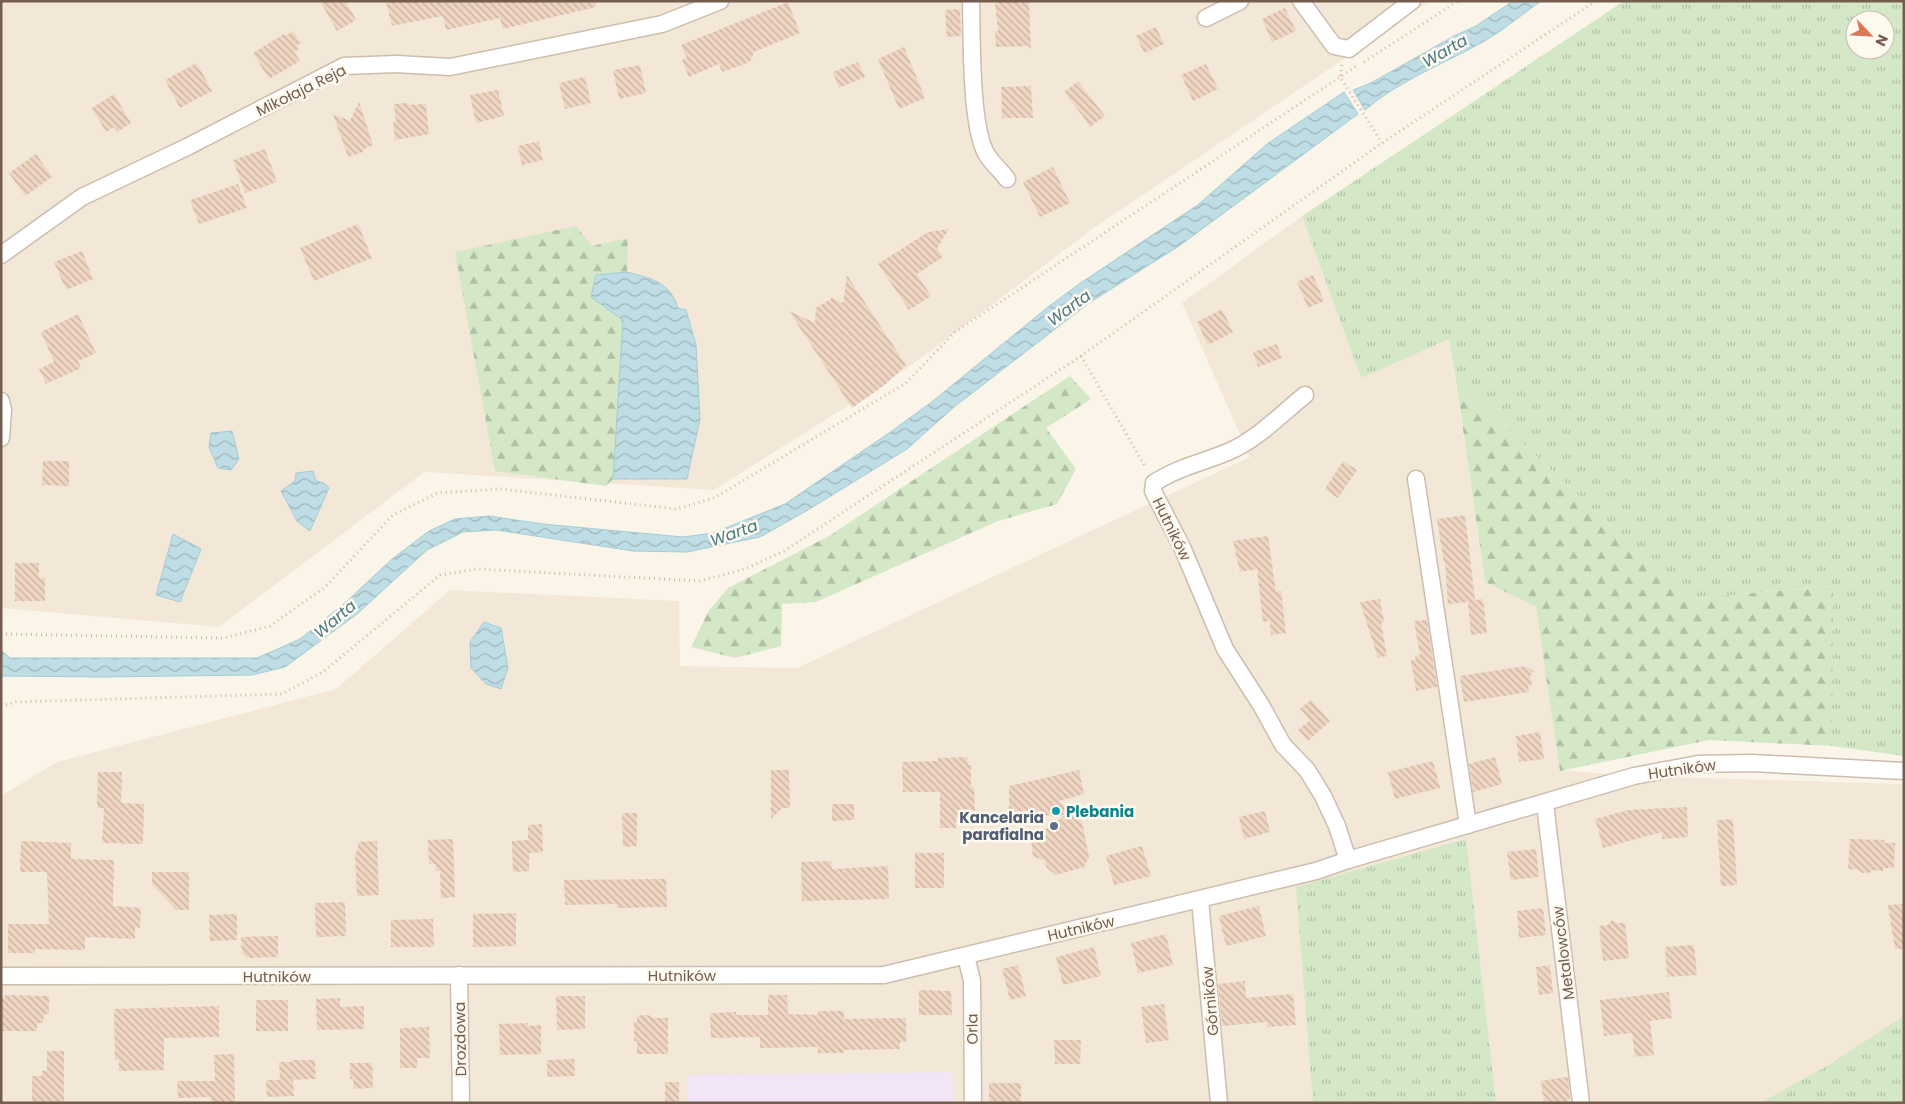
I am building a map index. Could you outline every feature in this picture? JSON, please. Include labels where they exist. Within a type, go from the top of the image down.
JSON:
[{"type":"street","name":"Mikołaja Reja","points":[[1,255],[82,197],[187,147],[344,66],[396,64],[450,67],[662,24],[720,1]]},
{"type":"street","points":[[971,1],[975,94],[980,138],[987,155],[1007,179]]},
{"type":"street","points":[[1206,18],[1240,1]]},
{"type":"street","points":[[1301,1],[1334,46],[1349,49],[1412,1]]},
{"type":"street","name":"Hutników","points":[[1304,394],[1256,435],[1231,450],[1168,474],[1154,483],[1153,492],[1182,547],[1225,649],[1261,705],[1283,745],[1307,770],[1323,796],[1337,826],[1348,860]]},
{"type":"street","points":[[1,401],[3,410],[1,438]]},
{"type":"street","points":[[1416,479],[1468,825]]},
{"type":"street","name":"Hutników","points":[[1,976],[884,975],[1316,871],[1468,825],[1546,804],[1634,776],[1698,764],[1752,763],[1904,771]]},
{"type":"street","name":"Metalowców","points":[[1546,804],[1581,1103]]},
{"type":"street","name":"Górników","points":[[1200,900],[1219,1103]]},
{"type":"street","name":"Orla","points":[[966,956],[972,981],[973,1103]]},
{"type":"street","name":"Drozdowa","points":[[459,975],[461,1103]]},
{"type":"path","points":[[1,634],[224,638],[270,626],[324,587],[393,515],[437,492],[501,489],[677,509],[714,498],[906,383],[955,332],[1458,1]]},
{"type":"path","points":[[1,706],[16,702],[282,694],[323,672],[440,575],[478,569],[699,582],[745,569],[784,551],[1081,356],[1382,143],[1596,1]]},
{"type":"path","points":[[1340,77],[1382,143]]},
{"type":"path","points":[[1081,356],[1154,483]]},
{"type":"shaded area","points":[[1,1],[1430,1],[1091,230],[905,370],[714,490],[424,472],[219,627],[1,608]]},
{"type":"shaded area","points":[[1302,216],[1361,378],[1449,338],[1485,582],[1536,607],[1560,770],[1634,776],[1904,784],[1904,1103],[1,1103],[1,796],[57,762],[336,689],[450,590],[679,601],[680,666],[797,668],[1250,457],[1182,303]]},
{"type":"shaded area","points":[[952,1072],[953,1103],[688,1103],[688,1075]]},
{"type":"green space","points":[[1624,1],[1904,1],[1904,756],[1832,746],[1832,586],[1689,599],[1456,381],[1449,339],[1361,378],[1302,216]]},
{"type":"green space","points":[[576,226],[592,246],[628,238],[627,272],[596,275],[623,319],[613,479],[606,486],[495,471],[455,252]]},
{"type":"green space","points":[[1070,376],[1091,399],[1046,428],[1076,469],[1057,504],[998,521],[816,602],[782,604],[781,646],[735,658],[691,647],[709,610],[728,588],[829,536]]},
{"type":"green space","points":[[1456,381],[1689,599],[1833,586],[1832,746],[1709,740],[1560,771],[1536,607],[1485,582]]},
{"type":"green space","points":[[1466,839],[1496,1103],[1313,1103],[1296,887]]},
{"type":"green space","points":[[1904,1016],[1904,1103],[1760,1103],[1827,1066]]},
{"type":"water","name":"Warta","points":[[1513,1],[1541,1],[1488,39],[1409,80],[1365,110],[1353,90],[1371,83],[1454,36],[1476,26]]},
{"type":"water","name":"Warta","points":[[1344,92],[1358,114],[1179,246],[1089,303],[954,407],[907,449],[760,537],[687,552],[633,551],[496,530],[463,532],[427,550],[357,614],[285,667],[252,675],[1,676],[1,650],[10,658],[257,658],[300,639],[345,603],[392,559],[429,531],[455,519],[489,516],[543,524],[683,537],[713,533],[785,504],[933,401],[1048,307],[1079,284],[1199,204],[1267,144]]},
{"type":"water","points":[[627,272],[658,282],[670,292],[678,308],[686,310],[696,345],[700,419],[687,479],[613,479],[623,320],[591,297],[596,275]]},
{"type":"water","points":[[232,431],[239,459],[231,470],[218,468],[209,447],[211,433]]},
{"type":"water","points":[[313,471],[316,481],[324,483],[329,488],[310,531],[297,521],[281,491],[295,481],[296,473]]},
{"type":"water","points":[[173,534],[201,549],[180,602],[156,595]]},
{"type":"water","points":[[484,622],[501,628],[508,668],[501,689],[486,684],[471,668],[470,642]]},
{"type":"building","points":[[320,1],[346,1],[356,20],[337,31]]},
{"type":"building","points":[[386,1],[595,1],[596,7],[503,29],[500,18],[446,30],[443,16],[392,26]]},
{"type":"building","points":[[995,1],[1029,1],[1031,49],[1028,46],[996,47],[995,31],[998,31]]},
{"type":"building","points":[[788,2],[800,33],[754,52],[750,62],[722,72],[719,64],[689,77],[682,60],[687,58],[681,45]]},
{"type":"building","points":[[1285,8],[1296,31],[1272,42],[1262,19]]},
{"type":"building","points":[[960,9],[961,36],[947,37],[945,10]]},
{"type":"building","points":[[1156,27],[1164,44],[1144,53],[1136,36]]},
{"type":"building","points":[[293,31],[301,43],[297,45],[299,49],[294,52],[300,61],[269,79],[253,53],[284,34],[285,36]]},
{"type":"building","points":[[904,47],[925,98],[899,109],[878,59]]},
{"type":"building","points":[[858,62],[865,77],[839,88],[833,72]]},
{"type":"building","points":[[197,63],[212,91],[180,108],[165,80]]},
{"type":"building","points":[[1206,64],[1218,89],[1193,101],[1181,75]]},
{"type":"building","points":[[640,65],[646,93],[619,99],[613,70]]},
{"type":"building","points":[[585,77],[591,103],[565,109],[559,83]]},
{"type":"building","points":[[1078,81],[1105,116],[1090,127],[1083,114],[1081,114],[1064,92]]},
{"type":"building","points":[[1031,86],[1033,118],[1002,118],[1001,87]]},
{"type":"building","points":[[498,90],[504,116],[476,123],[470,95]]},
{"type":"building","points":[[114,94],[131,123],[117,132],[114,127],[106,132],[92,108]]},
{"type":"building","points":[[359,102],[373,145],[364,149],[363,152],[348,157],[333,114],[350,121]]},
{"type":"building","points":[[408,103],[409,105],[426,104],[429,134],[395,140],[394,104]]},
{"type":"building","points":[[539,141],[543,160],[522,165],[518,146]]},
{"type":"building","points":[[265,149],[277,182],[245,193],[233,160]]},
{"type":"building","points":[[36,154],[52,177],[25,196],[9,173]]},
{"type":"building","points":[[1053,167],[1070,203],[1040,217],[1023,182]]},
{"type":"building","points":[[238,184],[247,208],[199,224],[190,200]]},
{"type":"building","points":[[358,224],[372,258],[314,281],[300,248]]},
{"type":"building","points":[[949,229],[937,248],[943,257],[917,274],[931,296],[909,310],[878,264],[928,232]]},
{"type":"building","points":[[82,251],[93,279],[66,290],[54,262]]},
{"type":"building","points":[[847,275],[906,365],[886,384],[852,408],[789,311],[815,323],[816,308],[832,298],[843,303]]},
{"type":"building","points":[[1313,275],[1324,301],[1308,308],[1297,282]]},
{"type":"building","points":[[1222,309],[1233,332],[1208,345],[1197,322]]},
{"type":"building","points":[[78,314],[96,353],[78,361],[81,368],[46,384],[39,369],[54,362],[41,332]]},
{"type":"building","points":[[1277,344],[1282,358],[1258,367],[1253,352]]},
{"type":"building","points":[[43,461],[69,461],[69,486],[42,485]]},
{"type":"building","points":[[1343,461],[1357,470],[1338,498],[1325,489]]},
{"type":"building","points":[[1465,515],[1475,600],[1483,599],[1487,633],[1471,635],[1468,602],[1448,604],[1445,563],[1437,519]]},
{"type":"building","points":[[1268,536],[1276,592],[1281,591],[1286,633],[1271,635],[1270,621],[1263,622],[1257,569],[1240,572],[1233,541]]},
{"type":"building","points":[[15,563],[39,563],[39,578],[45,578],[45,601],[15,601]]},
{"type":"building","points":[[1380,599],[1384,622],[1381,623],[1387,656],[1378,658],[1360,602]]},
{"type":"building","points":[[1427,620],[1437,687],[1416,691],[1411,660],[1416,660],[1415,656],[1420,655],[1414,621]]},
{"type":"building","points":[[1525,666],[1534,671],[1530,676],[1532,685],[1528,686],[1529,692],[1464,702],[1460,676]]},
{"type":"building","points":[[1311,700],[1330,721],[1308,741],[1298,730],[1310,720],[1300,709]]},
{"type":"building","points":[[1540,732],[1544,759],[1519,762],[1516,736]]},
{"type":"building","points":[[967,757],[968,765],[971,765],[971,787],[974,787],[975,812],[963,812],[964,816],[956,817],[956,828],[940,828],[940,792],[903,792],[902,762],[938,761],[938,758]]},
{"type":"building","points":[[1495,757],[1502,784],[1473,792],[1469,764]]},
{"type":"building","points":[[1433,761],[1440,788],[1395,799],[1388,772]]},
{"type":"building","points":[[771,770],[789,770],[790,808],[782,808],[771,819]]},
{"type":"building","points":[[1079,770],[1084,794],[1059,801],[1082,822],[1089,857],[1084,867],[1056,875],[1046,867],[1045,861],[1033,856],[1031,840],[1065,815],[1009,816],[1009,786]]},
{"type":"building","points":[[98,772],[122,772],[121,803],[144,804],[143,844],[102,843],[104,808],[97,808]]},
{"type":"building","points":[[832,804],[854,804],[854,820],[832,821]]},
{"type":"building","points":[[1687,807],[1688,837],[1662,839],[1662,832],[1603,848],[1595,819],[1629,810]]},
{"type":"building","points":[[1265,811],[1270,832],[1244,839],[1239,817]]},
{"type":"building","points":[[622,813],[637,813],[637,846],[623,847]]},
{"type":"building","points":[[1733,819],[1737,885],[1721,886],[1717,820]]},
{"type":"building","points":[[542,824],[543,852],[529,853],[529,871],[513,872],[512,841],[528,840],[528,825]]},
{"type":"building","points":[[453,839],[455,897],[441,898],[440,871],[436,871],[436,864],[429,864],[428,840]]},
{"type":"building","points":[[1850,839],[1884,840],[1884,843],[1895,843],[1894,868],[1883,868],[1883,871],[1873,870],[1869,873],[1848,869]]},
{"type":"building","points":[[21,841],[71,843],[71,859],[114,860],[113,906],[141,908],[140,928],[135,927],[135,939],[85,937],[85,950],[35,949],[35,953],[8,953],[8,924],[49,924],[47,872],[20,872]]},
{"type":"building","points":[[377,841],[379,895],[357,896],[355,853],[358,849],[358,842]]},
{"type":"building","points":[[1142,846],[1151,876],[1114,885],[1106,856]]},
{"type":"building","points":[[1536,849],[1539,877],[1511,880],[1507,852]]},
{"type":"building","points":[[915,853],[944,853],[944,888],[915,888]]},
{"type":"building","points":[[831,861],[832,869],[888,866],[889,899],[802,901],[801,862]]},
{"type":"building","points":[[152,872],[189,872],[189,910],[176,910],[152,884]]},
{"type":"building","points":[[666,879],[667,907],[617,908],[617,904],[565,905],[564,880]]},
{"type":"building","points":[[345,902],[346,936],[316,937],[315,903]]},
{"type":"building","points":[[1904,904],[1904,949],[1895,949],[1888,905]]},
{"type":"building","points":[[1259,906],[1266,936],[1226,946],[1219,916]]},
{"type":"building","points":[[1543,908],[1546,935],[1519,938],[1517,911]]},
{"type":"building","points":[[516,913],[516,946],[473,947],[473,914]]},
{"type":"building","points":[[237,914],[237,940],[210,941],[209,915]]},
{"type":"building","points":[[433,919],[434,947],[391,947],[391,920]]},
{"type":"building","points":[[1612,920],[1617,923],[1625,923],[1629,958],[1603,961],[1599,926],[1608,925]]},
{"type":"building","points":[[1166,934],[1173,965],[1138,973],[1131,943]]},
{"type":"building","points":[[278,936],[278,957],[247,958],[242,953],[241,937]]},
{"type":"building","points":[[1694,945],[1697,975],[1667,977],[1665,947]]},
{"type":"building","points":[[1094,947],[1101,976],[1063,985],[1056,957]]},
{"type":"building","points":[[1018,965],[1026,996],[1010,1000],[1002,969]]},
{"type":"building","points":[[1550,965],[1553,993],[1539,995],[1536,967]]},
{"type":"building","points":[[1245,981],[1246,998],[1293,994],[1296,1025],[1267,1027],[1267,1022],[1222,1026],[1218,984]]},
{"type":"building","points":[[919,990],[951,991],[952,1015],[919,1015]]},
{"type":"building","points":[[1669,992],[1672,1018],[1650,1021],[1654,1055],[1635,1057],[1632,1033],[1604,1036],[1600,1000]]},
{"type":"building","points":[[6,995],[49,996],[49,1014],[44,1014],[43,1023],[37,1023],[37,1031],[1,1031],[1,1000]]},
{"type":"building","points":[[768,995],[787,995],[788,1014],[818,1015],[818,1011],[844,1011],[844,1019],[906,1018],[906,1042],[900,1042],[900,1049],[844,1050],[844,1053],[818,1053],[818,1047],[760,1048],[760,1037],[711,1038],[710,1013],[736,1012],[736,1015],[768,1015]]},
{"type":"building","points":[[556,996],[585,996],[585,1029],[557,1030]]},
{"type":"building","points":[[340,998],[340,1007],[364,1006],[364,1029],[317,1030],[316,999]]},
{"type":"building","points":[[256,1000],[288,1000],[288,1031],[256,1031]]},
{"type":"building","points":[[1164,1004],[1169,1040],[1146,1043],[1141,1007]]},
{"type":"building","points":[[219,1006],[219,1037],[164,1038],[164,1070],[119,1071],[119,1060],[115,1060],[114,1009]]},
{"type":"building","points":[[648,1015],[653,1018],[668,1018],[668,1054],[637,1054],[637,1041],[634,1041],[634,1022],[637,1022],[637,1017]]},
{"type":"building","points":[[528,1023],[528,1026],[541,1025],[541,1054],[500,1055],[499,1024]]},
{"type":"building","points":[[429,1027],[430,1058],[417,1058],[417,1068],[400,1068],[400,1028]]},
{"type":"building","points":[[1054,1040],[1081,1040],[1080,1064],[1055,1064]]},
{"type":"building","points":[[47,1051],[64,1051],[64,1102],[32,1102],[32,1076],[42,1076],[42,1071],[47,1071]]},
{"type":"building","points":[[234,1054],[235,1103],[211,1103],[211,1097],[178,1098],[177,1081],[215,1081],[214,1055]]},
{"type":"building","points":[[574,1059],[575,1076],[547,1077],[547,1060]]},
{"type":"building","points":[[291,1060],[315,1060],[316,1079],[280,1080],[279,1062],[291,1062]]},
{"type":"building","points":[[350,1063],[372,1063],[373,1088],[354,1089],[353,1079],[350,1079]]},
{"type":"building","points":[[1568,1077],[1570,1099],[1567,1100],[1567,1103],[1544,1103],[1541,1081]]},
{"type":"building","points":[[266,1080],[293,1080],[294,1096],[267,1097]]},
{"type":"building","points":[[665,1082],[679,1082],[679,1103],[665,1103]]},
{"type":"building","points":[[989,1083],[1021,1083],[1021,1102],[989,1102]]},
{"type":"place","name":"Plebania","points":[[1056,811]]},
{"type":"place","name":"Kancelaria parafialna","points":[[1054,826]]}]
